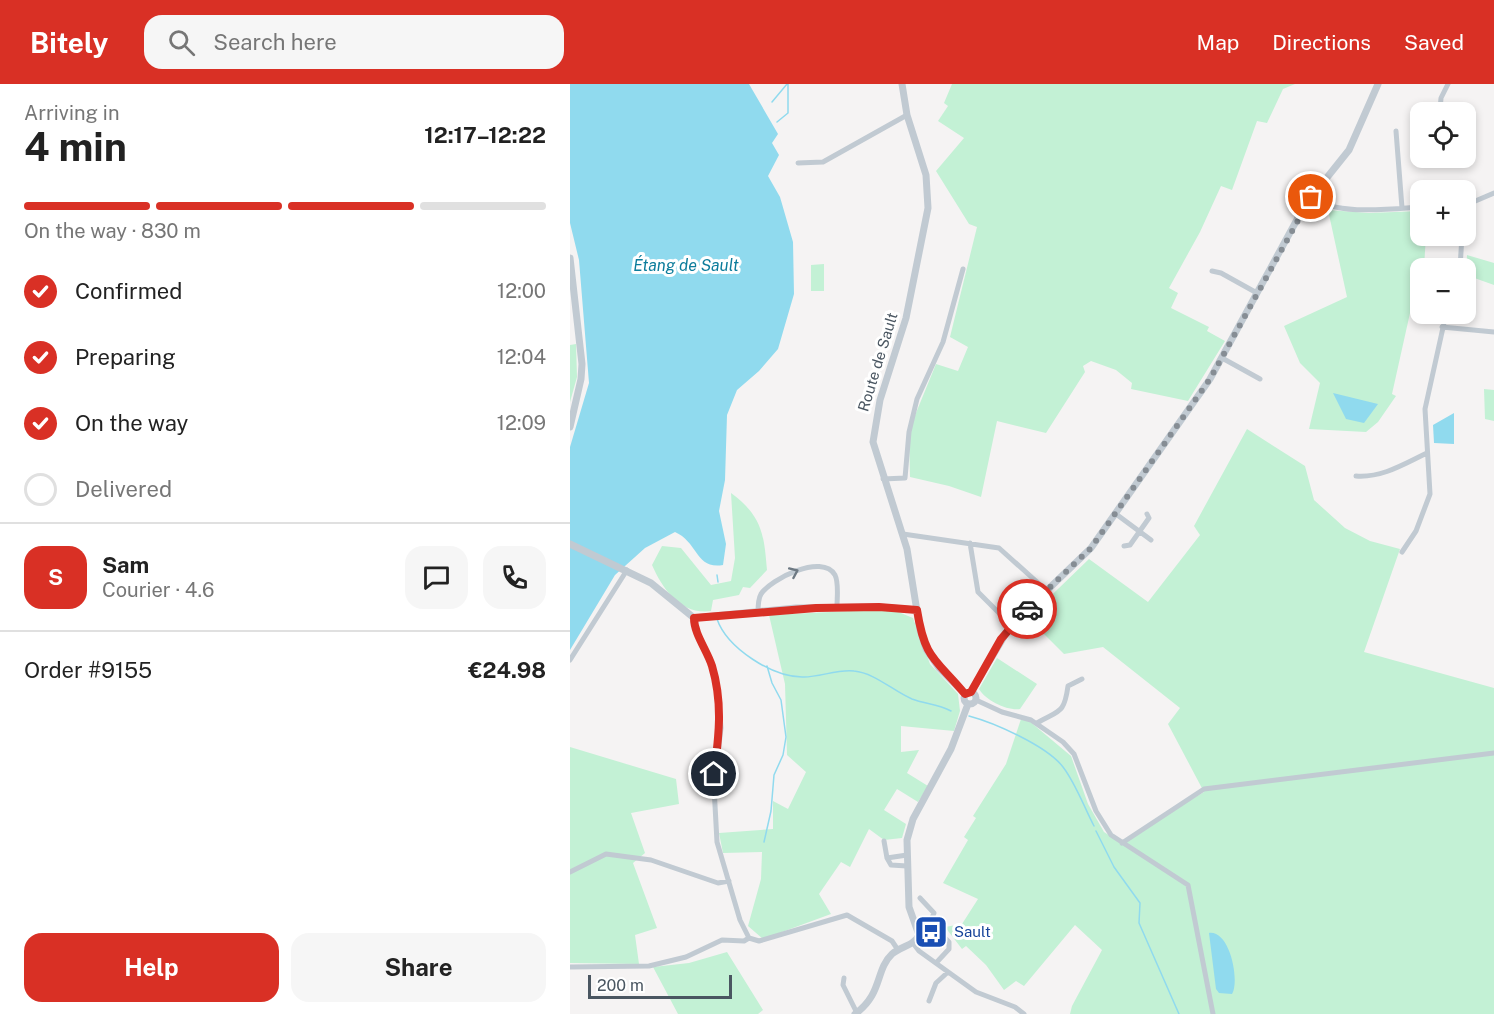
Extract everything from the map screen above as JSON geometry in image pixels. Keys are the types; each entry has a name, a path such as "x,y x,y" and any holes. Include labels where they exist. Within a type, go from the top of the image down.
{"street":[{"name":"Route de Sault","path":"902,84 907,115 926,175 928,208 906,318 874,422 873,442 883,479 903,534 920,630 932,660 976,700"},
{"path":"968,704 964,700 1011,626 1091,548 1222,358 1311,197 1341,163 1349,150 1378,84"},
{"path":"1441,102 1448,84"},
{"path":"798,163 824,162 907,115"},
{"path":"1396,131 1402,208"},
{"path":"1476,201 1494,193"},
{"path":"1311,197 1325,206 1369,209 1410,208"},
{"path":"570,258 582,364 577,401 570,427"},
{"path":"883,479 905,478 909,432 917,399 944,342 963,269"},
{"path":"1212,271 1221,273 1257,293"},
{"path":"1402,552 1416,531 1428,502 1430,483 1425,409 1443,324"},
{"path":"1442,327 1494,332"},
{"path":"1222,358 1260,379"},
{"path":"570,409 577,401"},
{"path":"1356,476 1368,477 1382,473 1427,453"},
{"path":"1116,514 1151,540"},
{"path":"1124,546 1130,545 1149,518 1148,514"},
{"path":"903,534 1003,550 1047,591"},
{"path":"970,543 978,592 1011,626"},
{"path":"570,544 659,588 694,618 837,607 917,610"},
{"path":"758,613 761,594 772,583 806,567 818,566 829,568 835,576 837,607"},
{"path":"570,660 626,570"},
{"path":"694,618 696,630 712,667 718,692 721,728 714,787 717,842 740,920 749,938 759,941 847,915 892,941 898,950"},
{"path":"1037,723 1062,711 1068,686 1082,679"},
{"path":"922,935 909,907 907,840 913,819 946,759 968,704 976,700 1037,723 1074,754 1096,811 1108,832 1188,885 1213,1014"},
{"path":"1122,843 1204,789 1494,753"},
{"path":"884,842 891,865 907,866"},
{"path":"570,872 606,854 651,860 718,883 729,881"},
{"path":"887,858 907,855"},
{"path":"844,978 843,985 856,1013 871,1000 890,957 922,935 934,913 920,898"},
{"path":"922,935 943,936 949,942 949,949 936,963"},
{"path":"570,967 649,966 686,957 722,940 744,941 749,938"},
{"path":"913,943 919,951 976,992 1015,1007 1024,1014"},
{"path":"928,1002 936,983 948,972"}],"green space":[{"path":"952,84 1295,84 1283,89 1267,123 1257,121 1232,190 1221,186 1200,232 1169,288 1178,293 1171,308 1209,327 1207,331 1225,341 1188,401 1131,389 1132,383 1116,370 1091,361 1083,366 1085,372 1046,433 997,421 981,497 949,486 910,477 909,430 936,364 958,371 968,347 950,337 977,227 969,224 936,171 964,138 938,121 948,106 944,103"},
{"path":"1328,210 1369,213 1410,211 1410,246 1425,246 1425,258 1410,258 1410,313 1392,394 1396,396 1378,422 1366,432 1309,429 1320,383 1300,363 1284,326 1347,297"},
{"path":"1467,255 1494,263 1494,285 1476,279 1476,258 1467,258"},
{"path":"824,264 824,291 811,291 811,265"},
{"path":"576,344 577,377 570,402 570,345"},
{"path":"1484,389 1494,390 1494,421 1485,419"},
{"path":"1247,429 1305,466 1314,500 1345,528 1370,541 1400,549 1364,652 1494,688 1494,1014 1070,1014 1102,950 1075,925 1024,986 1016,981 1004,990 986,965 966,946 962,949 945,927 962,924 978,899 943,883 968,840 964,837 976,818 973,816 1006,764 1021,719 1028,720 1071,756 1088,804 1104,832 1120,842 1204,792 1168,724 1180,708 1103,647 1064,654 1028,618 1089,559 1148,602 1200,535 1194,526"},
{"path":"731,493 749,510 760,527 767,570 750,588 743,587 739,595 713,600 711,611 691,609 674,599 652,565 662,546 681,548 711,585 731,581 735,558"},
{"path":"891,609 913,618 930,664 958,694 960,711 954,731 901,726 901,752 919,750 907,773 928,786 918,802 897,789 884,810 906,824 902,838 884,840 869,829 850,867 841,862 819,894 831,914 763,939 748,926 761,879 762,852 723,853 719,833 773,829 773,801 788,809 806,772 787,755 785,684 769,615"},
{"path":"997,658 1037,684 1020,709 998,704 979,689"},
{"path":"570,747 676,779 679,804 631,813 645,853 633,863 657,928 635,935 639,964 570,963"},
{"path":"727,952 763,1010 758,1014 678,1014 653,967 689,963"}],"water":[{"name":"Étang de Sault","path":"570,84 749,84 778,134 772,143 779,155 768,176 780,197 793,242 794,294 778,349 759,371 737,390 727,415 725,480 719,511 726,544 723,565 707,563 683,536 675,532 645,548 615,575 570,650 570,447 589,383 579,260 570,223"},
{"path":"1333,393 1378,404 1364,423 1346,419"},
{"path":"1454,413 1454,444 1434,443 1433,425"},
{"path":"1209,933 1216,934 1223,939 1228,948 1235,979 1232,994 1219,993 1216,989"}],"waterway":[{"path":"772,102 787,84"},
{"path":"777,122 788,113 788,84"},
{"path":"717,575 718,582"},
{"path":"717,619 730,640 765,667 792,676 804,677 842,671 862,672 905,696 951,711"},
{"path":"764,842 771,811 774,775 783,755 786,737 781,700 772,683 767,666"},
{"path":"969,716 1020,736 1055,759 1072,781 1094,826"},
{"path":"1096,831 1114,867 1140,903 1139,923 1179,1014"}],"way so far":[{"path":"1027,609 1091,548 1210,379 1311,197"}],"place":[{"name":"Sault","path":"931,932"}],"route":[{"path":"714,774 721,728 718,692 708,653 696,630 694,618 816,608 894,607 917,610 920,630 932,660 965,694 971,692 1001,639 1027,609"}]}
